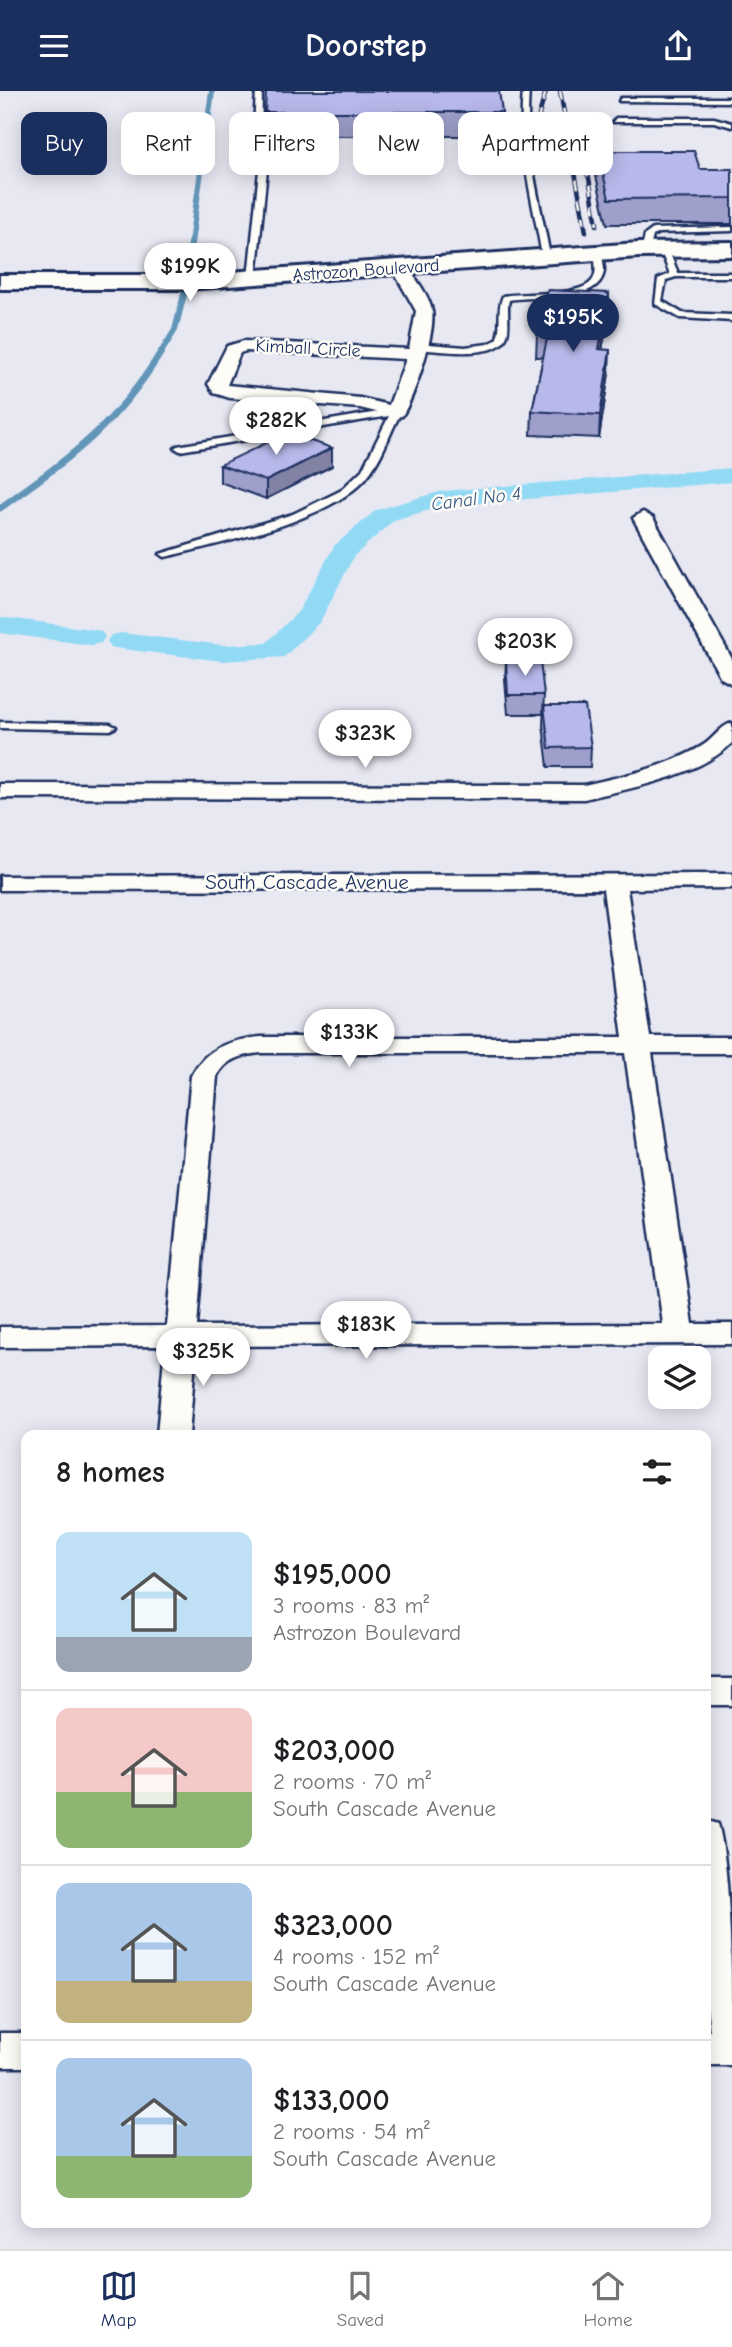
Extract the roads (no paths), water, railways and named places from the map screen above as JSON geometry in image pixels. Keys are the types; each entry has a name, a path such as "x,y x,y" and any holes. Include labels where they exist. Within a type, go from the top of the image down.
{"main road":[{"name":"Astrozon Boulevard","path":"0,282 243,279 655,249 732,249"}],"street":[{"path":"396,412 416,350 424,312 399,267"},
{"name":"Kimball Circle","path":"396,412 360,403 230,393 220,389 217,384 233,350 244,346 416,350"},
{"path":"643,518 732,678"},
{"path":"0,791 584,792 649,777 712,750 732,730"},
{"path":"614,881 679,1334"},
{"name":"South Cascade Avenue","path":"0,883 732,881"},
{"path":"173,1430 204,1076 208,1063 237,1047 261,1045 732,1045"},
{"path":"0,1336 732,1334"},
{"path":"711,1692 732,1692"},
{"path":"711,1882 732,2048 711,2048"},
{"path":"0,2050 21,2050"}],"lane":[{"path":"243,279 264,160 257,145 259,91"},
{"path":"526,91 523,112 525,155 546,256"},
{"path":"621,100 732,100"},
{"path":"616,120 714,120 732,125"},
{"path":"675,275 655,249 649,235 656,231 732,229"},
{"path":"416,350 477,349 499,344 503,338 503,303 506,298 590,288 598,281 602,272 598,253"},
{"path":"732,275 675,275 663,279 658,302 680,315 732,318"},
{"path":"180,448 396,412"},
{"path":"165,554 245,533 339,496 360,479 370,465 396,412"},
{"path":"0,725 110,727"}],"waterway":[{"path":"160,354 175,330 184,294 212,91"},
{"path":"0,508 69,457 108,421 144,378 161,352"},
{"name":"Canal No 4","path":"121,641 223,653 274,651 310,616 343,552 385,515 442,499 732,475"},
{"name":"Canal No 4","path":"0,625 91,637"}],"railway":[{"path":"540,112 546,91"},
{"path":"560,91 586,232"},
{"path":"588,175 597,225"}]}
